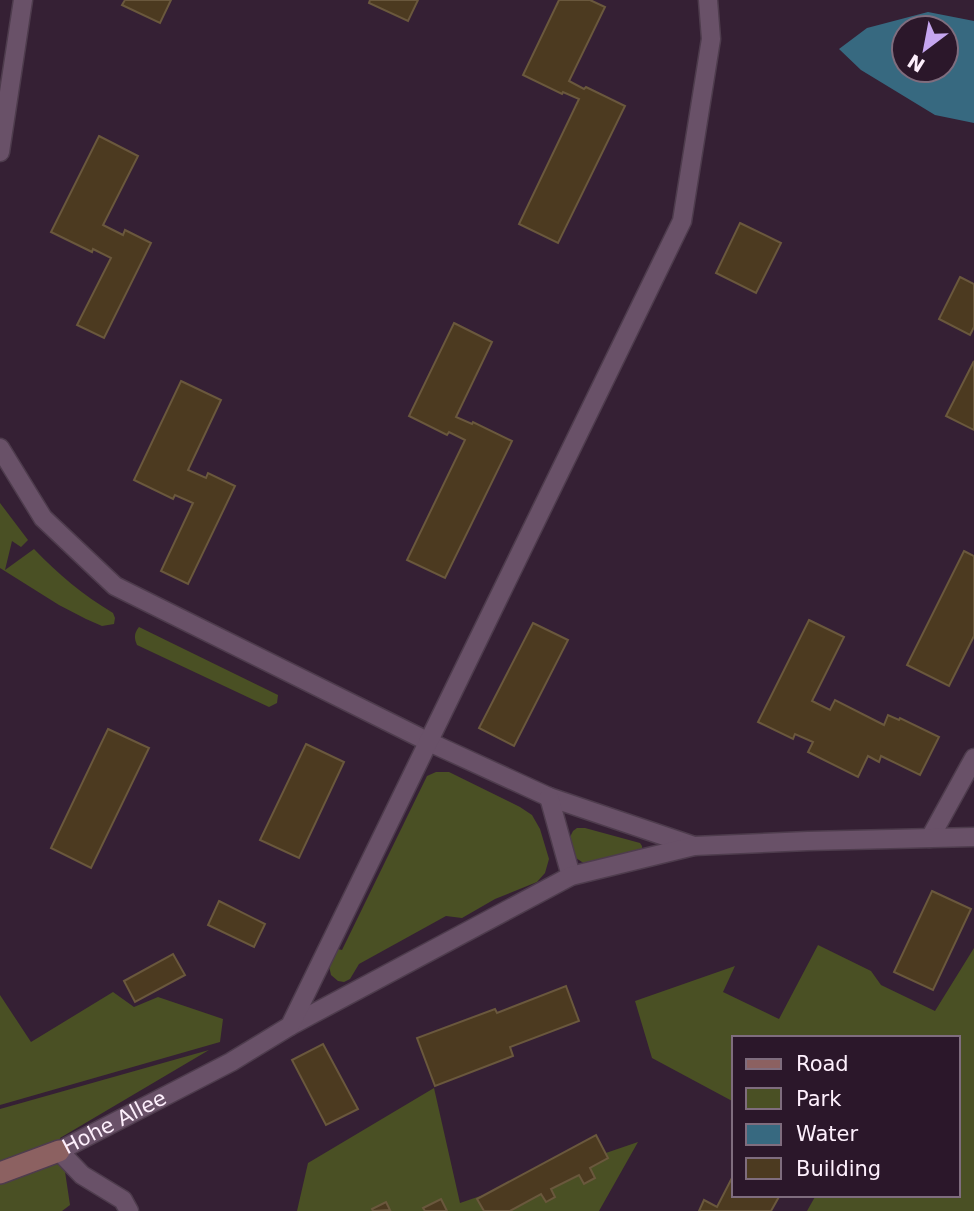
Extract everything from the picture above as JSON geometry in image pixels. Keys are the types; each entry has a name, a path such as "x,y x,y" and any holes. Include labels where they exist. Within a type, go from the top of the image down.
{"street":[{"path":"0,152 23,0"},
{"path":"290,1026 682,221 711,39 708,0"},
{"path":"0,448 43,518 115,586 429,742 549,797 694,846 974,837"},
{"path":"930,838 974,758"},
{"path":"549,797 571,876"},
{"name":"Hohe Allee","path":"0,1173 59,1150 226,1064 290,1026 571,876 694,846"},
{"path":"59,1150 82,1175 122,1200 129,1211"}],"green space":[{"path":"0,503 28,540 21,547 12,541 5,570 34,549 71,584 113,613 114,624 102,626 86,619 0,568"},
{"path":"139,627 278,695 277,703 269,707 137,645 135,636"},
{"path":"436,772 449,772 532,815 540,829 549,859 545,873 537,882 495,899 462,918 446,916 359,964 350,979 338,981 331,975 329,966 338,949 342,950 427,776"},
{"path":"577,828 640,843 642,850 585,864 576,858 570,837"},
{"path":"818,945 871,971 881,985 935,1011 974,948 974,1211 807,1211 815,1197 960,1197 960,1036 732,1036 732,1101 652,1058 635,1001 735,966 723,992 779,1019"},
{"path":"113,992 134,1007 158,997 223,1019 220,1042 0,1105 0,995 31,1042"},
{"path":"209,1050 60,1138 70,1205 62,1211 0,1211 0,1109"},
{"path":"434,1088 460,1203 638,1142 599,1211 297,1211 308,1163"}],"water":[{"path":"960,18 974,21 974,123 935,115 861,70 839,49 867,28 890,22 890,84 960,84"}],"building":[{"path":"125,0 171,0 160,23 122,5"},
{"path":"370,0 418,0 408,21 369,3"},
{"path":"559,0 590,0 605,7 569,81 625,106 558,243 519,224 579,99 563,92 562,94 523,75"},
{"path":"99,136 138,156 103,225 123,235 125,230 151,243 104,338 77,325 111,258 51,232"},
{"path":"740,223 781,243 756,293 716,273"},
{"path":"960,277 974,284 974,327 970,335 939,319"},
{"path":"454,323 492,342 456,417 472,424 473,422 512,441 445,578 407,560 465,440 449,432 447,435 409,416"},
{"path":"974,361 974,430 946,416"},
{"path":"181,381 221,400 188,470 206,478 208,473 235,486 188,584 161,571 193,503 175,495 173,499 134,480"},
{"path":"964,551 974,556 974,636 949,686 907,665"},
{"path":"809,620 844,637 812,701 830,710 835,700 884,725 888,715 899,720 900,718 939,737 920,775 881,756 879,762 868,756 858,777 808,752 813,742 795,734 793,739 758,722"},
{"path":"533,623 568,640 514,746 479,728"},
{"path":"108,729 149,748 91,868 51,848"},
{"path":"306,744 344,762 299,858 260,840"},
{"path":"932,891 971,909 933,990 894,972"},
{"path":"219,901 265,924 254,947 208,925"},
{"path":"173,954 185,975 135,1002 124,981"},
{"path":"566,986 579,1021 510,1047 513,1056 435,1086 417,1038 495,1009 497,1013"},
{"path":"323,1044 358,1109 326,1125 292,1060"},
{"path":"596,1135 608,1158 590,1168 595,1178 584,1184 579,1175 551,1189 555,1197 546,1202 541,1194 510,1211 484,1211 477,1199"},
{"path":"732,1178 732,1197 779,1197 771,1211 699,1211 704,1200 717,1207"},
{"path":"441,1199 447,1211 425,1211 423,1208"},
{"path":"386,1202 390,1210 373,1211 372,1209"}]}
